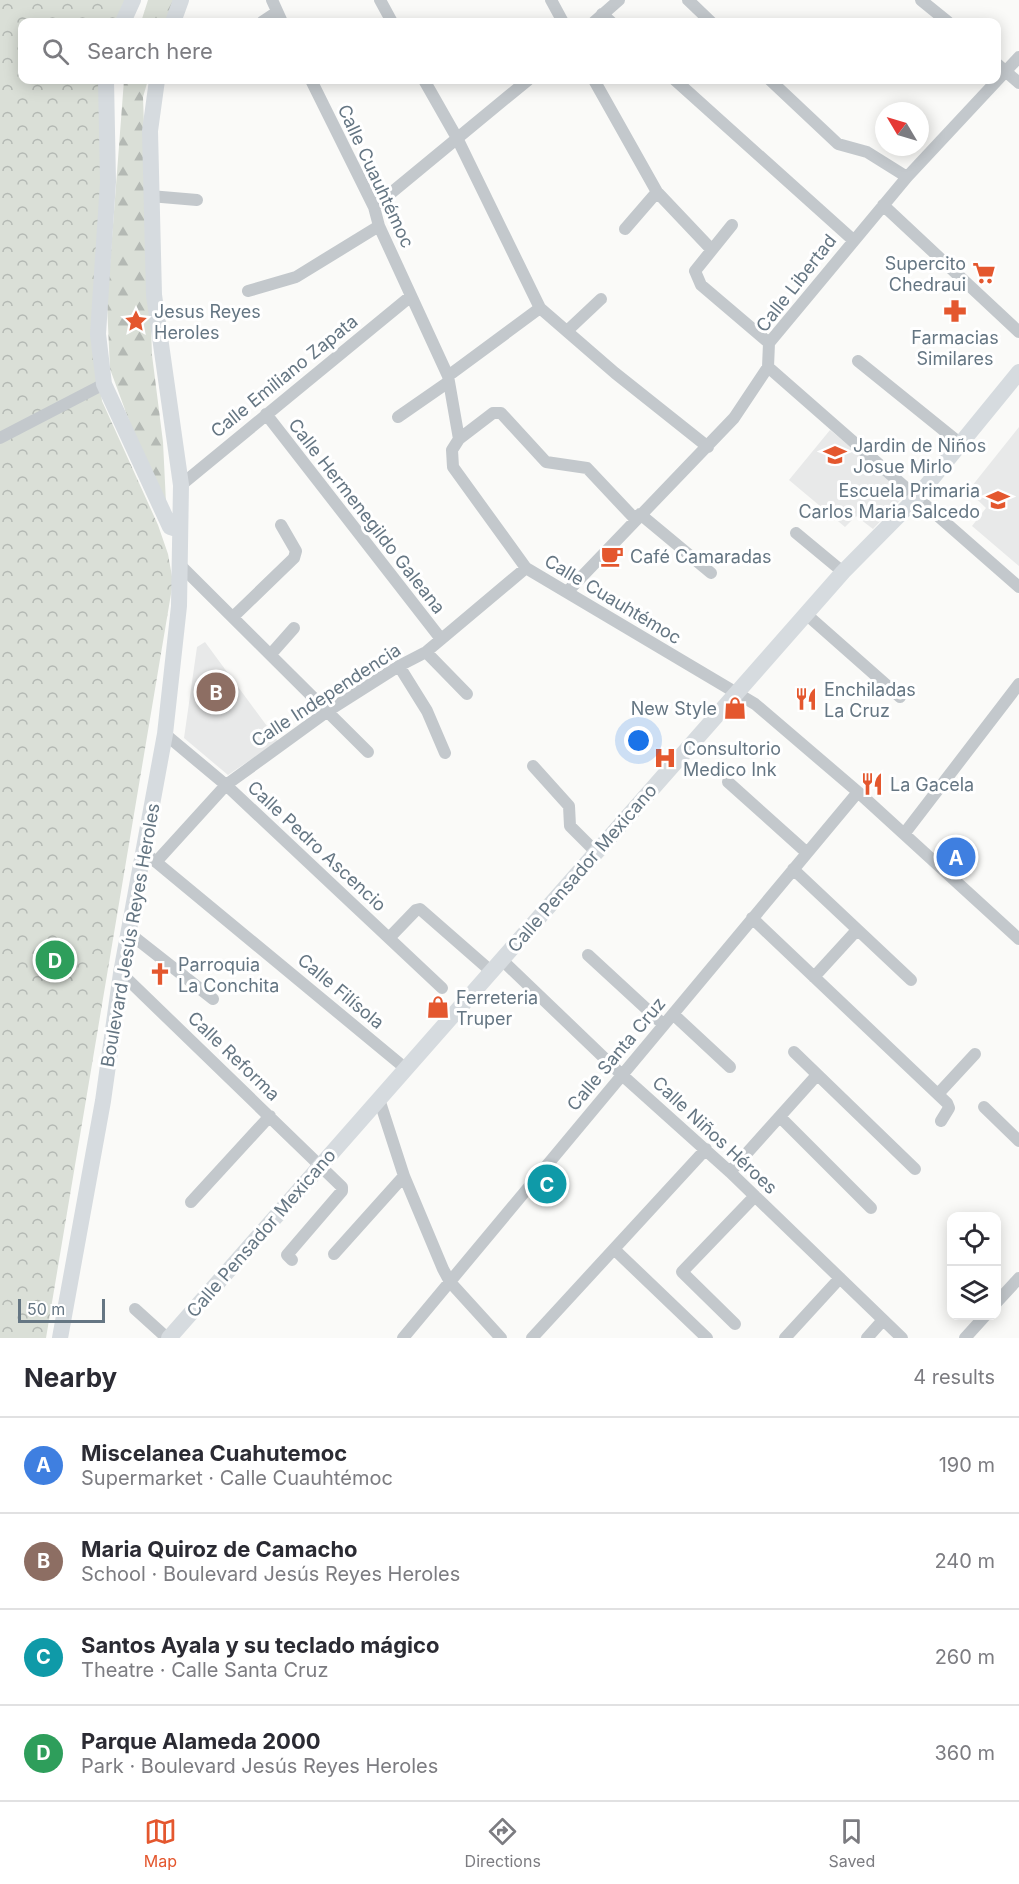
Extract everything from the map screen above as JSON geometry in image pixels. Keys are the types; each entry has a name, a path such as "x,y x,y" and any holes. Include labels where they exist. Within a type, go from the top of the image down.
{"main road":[{"path":"125,18 133,0"},
{"path":"174,18 181,0"},
{"path":"106,84 108,182 98,334 104,384 170,527 179,530"},
{"name":"Boulevard Jesús Reyes Heroles","path":"60,1338 103,1101 121,973 165,734 179,606 181,485 154,294 150,131 156,84"},
{"name":"Calle Pensador Mexicano","path":"174,1336 405,1068 736,692 843,572 917,497 962,445 1019,372"}],"street":[{"path":"380,0 390,18"},
{"path":"551,0 561,18"},
{"path":"604,18 619,0"},
{"path":"688,0 707,18"},
{"path":"921,0 943,18"},
{"name":"Calle Libertad","path":"1001,78 1019,57"},
{"path":"1001,67 1019,83"},
{"name":"Calle Cuauhtémoc","path":"313,84 374,207 379,226 447,380 459,439 452,450 453,468 526,568 754,704 858,792 1019,939"},
{"path":"426,84 457,138 540,308 708,447"},
{"path":"374,207 523,84"},
{"path":"596,84 657,192 711,249"},
{"path":"679,84 852,239"},
{"path":"774,84 838,144 867,152 907,177"},
{"name":"Calle Libertad","path":"768,367 769,343 852,239 996,84"},
{"path":"625,229 657,192"},
{"path":"150,195 197,200"},
{"path":"883,204 1019,332"},
{"path":"732,225 695,271 695,276 701,285 769,343"},
{"path":"248,291 276,285 296,277 379,226"},
{"name":"Calle Emiliano Zapata","path":"181,485 411,296"},
{"path":"567,331 601,299"},
{"path":"398,417 540,308"},
{"path":"858,361 962,445"},
{"path":"567,591 708,447 734,418 768,367 1019,586"},
{"path":"0,438 104,384"},
{"path":"459,439 493,413 501,414 546,462 587,468 638,517 711,573"},
{"name":"Calle Hermenegildo Galeana","path":"266,414 441,639"},
{"path":"234,616 294,558 296,551 281,525"},
{"path":"796,533 843,572"},
{"path":"180,564 368,752"},
{"name":"Calle Independencia","path":"156,862 226,785 328,711 399,666 426,652 526,568"},
{"path":"806,614 900,697"},
{"path":"271,654 294,628"},
{"path":"426,652 466,694"},
{"path":"399,666 427,711 445,753"},
{"path":"904,834 1019,684"},
{"name":"Calle Pedro Ascencio","path":"165,734 226,785 442,988"},
{"path":"533,766 569,806 570,826 596,852"},
{"path":"728,782 806,852"},
{"name":"Calle Santa Cruz","path":"402,1338 858,792"},
{"name":"Calle Filísola","path":"143,850 405,1068"},
{"path":"793,869 911,980"},
{"name":"Calle Niños Héroes","path":"389,938 416,910 420,909 497,966 706,1149 902,1338"},
{"path":"752,918 938,1094 949,1106 940,1121"},
{"path":"814,977 857,930"},
{"path":"129,933 213,999"},
{"path":"588,955 664,1025"},
{"name":"Calle Reforma","path":"121,973 342,1187 342,1191 289,1258"},
{"path":"673,1014 730,1067"},
{"path":"794,1052 915,1169"},
{"path":"938,1094 975,1054"},
{"path":"730,1172 817,1075"},
{"path":"379,1099 404,1176 450,1282 501,1338"},
{"path":"984,1107 1019,1141"},
{"path":"191,1202 270,1116"},
{"path":"780,1117 871,1208"},
{"path":"532,1338 706,1149"},
{"path":"334,1254 404,1176"},
{"path":"735,1324 682,1272 756,1196"},
{"path":"615,1250 706,1338"},
{"path":"785,1338 840,1278"},
{"path":"1001,1298 1019,1278"},
{"path":"135,1309 174,1336"},
{"path":"867,1338 884,1320"},
{"path":"965,1338 981,1320"}],"shaded area":[{"name":"Escuela Primaria Carlos Maria Salcedo","path":"1019,427 1019,566 972,526 986,508 968,491"},
{"name":"Jardin de Niños Josue Mirlo","path":"830,430 902,489 904,496 873,529 856,516 845,527 789,480"},
{"path":"205,642 278,741 228,775 184,738 197,647"}],"green space":[{"path":"0,0 126,0 119,18 18,18 18,84 103,84 105,210 92,324 102,401 158,525 168,554 173,582 46,1338 0,1338"},
{"path":"148,0 174,0 168,18 142,18"},
{"path":"124,84 147,84 143,97 152,355 163,442 166,503 134,434 110,369 107,304"}],"place":[{"name":"Supercito Chedraui","path":"984,273"},
{"name":"Farmacias Similares","path":"955,311"},
{"name":"Jesus Reyes Heroles","path":"136,321"},
{"name":"Jardin de Niños Josue Mirlo","path":"835,455"},
{"name":"Escuela Primaria Carlos Maria Salcedo","path":"998,500"},
{"name":"Café Camaradas","path":"612,556"},
{"name":"Maria Quiroz de Camacho","path":"216,692"},
{"name":"Enchiladas La Cruz","path":"806,699"},
{"name":"New Style","path":"735,708"},
{"name":"Consultorio Medico Ink","path":"665,758"},
{"name":"La Gacela","path":"872,784"},
{"name":"Miscelanea Cuahutemoc","path":"956,857"},
{"name":"Parque Alameda 2000","path":"55,960"},
{"name":"Parroquia La Conchita","path":"160,974"},
{"name":"Ferreteria Truper","path":"438,1007"},
{"name":"Santos Ayala y su teclado mágico","path":"547,1184"}]}
